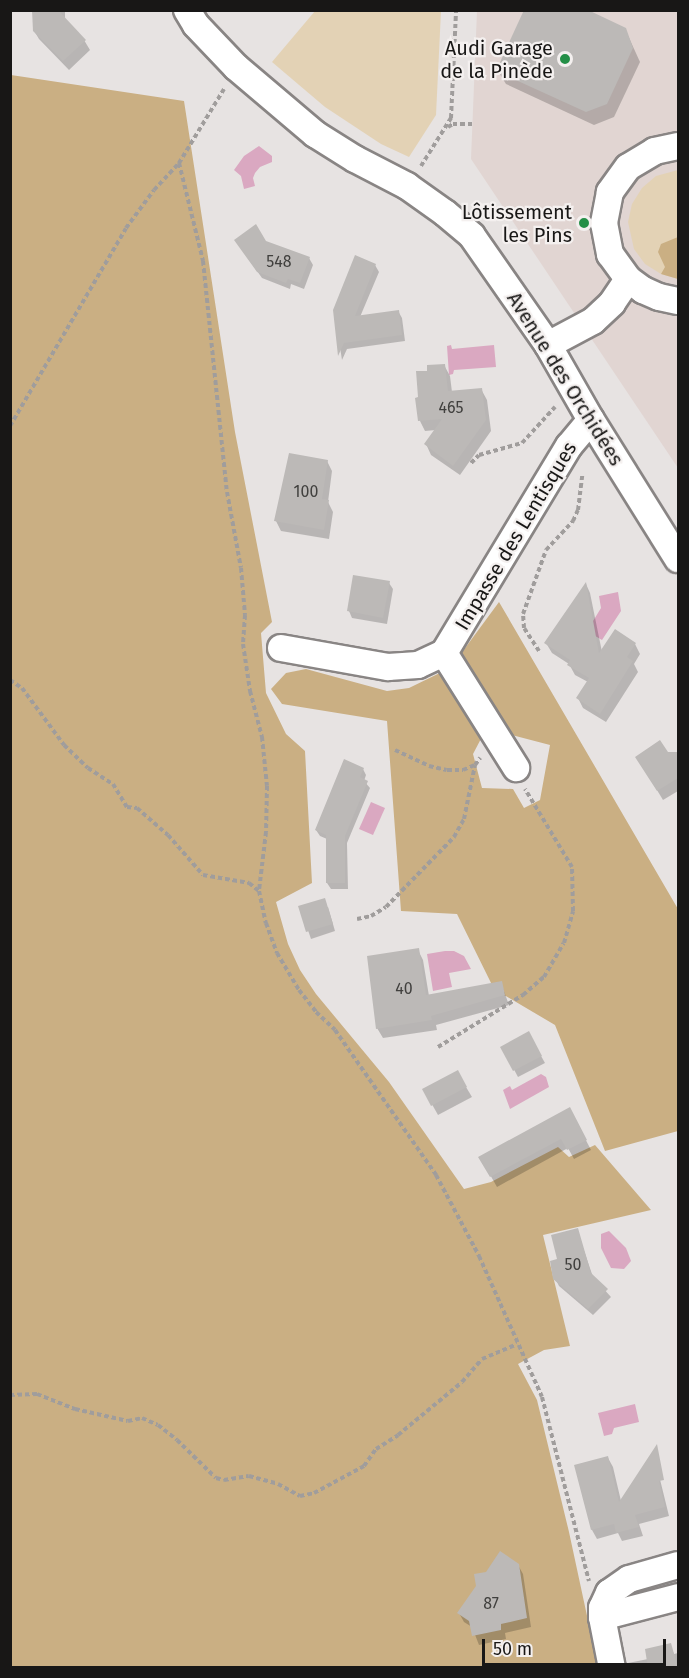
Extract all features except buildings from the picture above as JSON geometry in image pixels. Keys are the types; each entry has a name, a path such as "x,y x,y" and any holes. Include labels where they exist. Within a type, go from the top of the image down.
{"street":[{"name":"Avenue des Orchidées","path":"187,10 196,25 236,67 315,134 355,159 407,186 472,236 548,345 591,420 678,559"},
{"path":"678,146 641,157 623,172 610,192 604,223 606,239 614,261 628,279 651,294 678,301"},
{"path":"548,345 593,321 612,303 628,279"},
{"name":"Impasse des Lentisques","path":"444,653 568,446 591,420"},
{"path":"281,648 388,667 418,665 444,653 516,768"},
{"path":"612,1668 602,1617 606,1599 622,1583 678,1565"},
{"path":"602,1617 678,1597"}],"path":[{"path":"407,186 451,118 456,10"},
{"path":"10,426 126,228 154,190 179,163 236,67"},
{"path":"447,127 453,124 473,124"},
{"path":"179,163 203,261 227,492 241,568 245,615 243,644 250,691 262,736 267,786 266,832 259,891 266,923 277,953 299,990 315,1012 334,1030 436,1175 479,1256 542,1397 587,1576 602,1617"},
{"path":"471,463 479,455 522,443 573,390"},
{"path":"539,651 524,628 523,614 546,550 573,521 578,510 583,472 579,458 568,446"},
{"path":"10,680 22,688 64,745 88,768 113,784 127,807 137,808 168,835 203,875 249,884 259,891"},
{"path":"357,919 371,916 386,907 454,837 464,819 475,765 491,740 490,728"},
{"path":"395,750 429,766 447,770 463,770 475,765"},
{"path":"438,1047 508,1005 544,977 564,943 568,929 574,896 572,867 532,804 516,768"},
{"path":"10,1395 37,1394 75,1409 128,1420 142,1418 158,1425 177,1440 216,1478 224,1480 249,1476 278,1484 300,1496 314,1493 364,1466 376,1449 398,1435 462,1382 482,1359 518,1344"}],"shaded area":[{"path":"315,11 441,11 436,115 409,157 381,144 325,107 272,62"},
{"path":"477,11 678,11 678,468 471,159"},
{"path":"11,75 184,101 235,432 272,622 261,633 266,693 286,734 305,751 312,883 276,902 288,944 300,970 316,994 389,1082 464,1189 491,1182 558,1147 569,1157 595,1145 651,1210 543,1235 570,1346 544,1350 518,1364 537,1400 598,1667 11,1668"},
{"path":"259,146 272,156 272,162 260,167 255,173 253,178 255,186 244,189 241,176 234,170 244,156"},
{"path":"678,170 678,279 661,274 645,264 634,249 628,222 632,204 642,188 656,176"},
{"path":"678,237 678,279 661,274 665,267 658,252 661,244"},
{"path":"451,345 452,349 494,345 496,367 454,370 453,374 449,375 447,346"},
{"path":"618,592 621,611 602,640 587,631 601,608 599,596"},
{"path":"499,602 678,909 678,1131 605,1151 555,1025 494,989 457,914 401,911 387,721 282,704 271,689 286,673 306,669 387,691 409,688 446,670 484,733 473,754 482,788 513,789 524,808 540,800 550,745 504,733 460,655"},
{"path":"371,802 385,808 373,835 359,829"},
{"path":"454,951 464,956 471,969 449,973 452,987 433,991 427,954"},
{"path":"541,1074 546,1077 549,1087 510,1109 503,1090 510,1086 512,1090"},
{"path":"609,1231 626,1248 631,1261 624,1269 611,1268 601,1248 601,1234"},
{"path":"635,1404 639,1422 614,1428 612,1434 604,1436 598,1413"}],"place":[{"name":"Audi Garage de la Pinède","path":"565,59"},
{"name":"Lôtissement les Pins","path":"584,223"}]}
